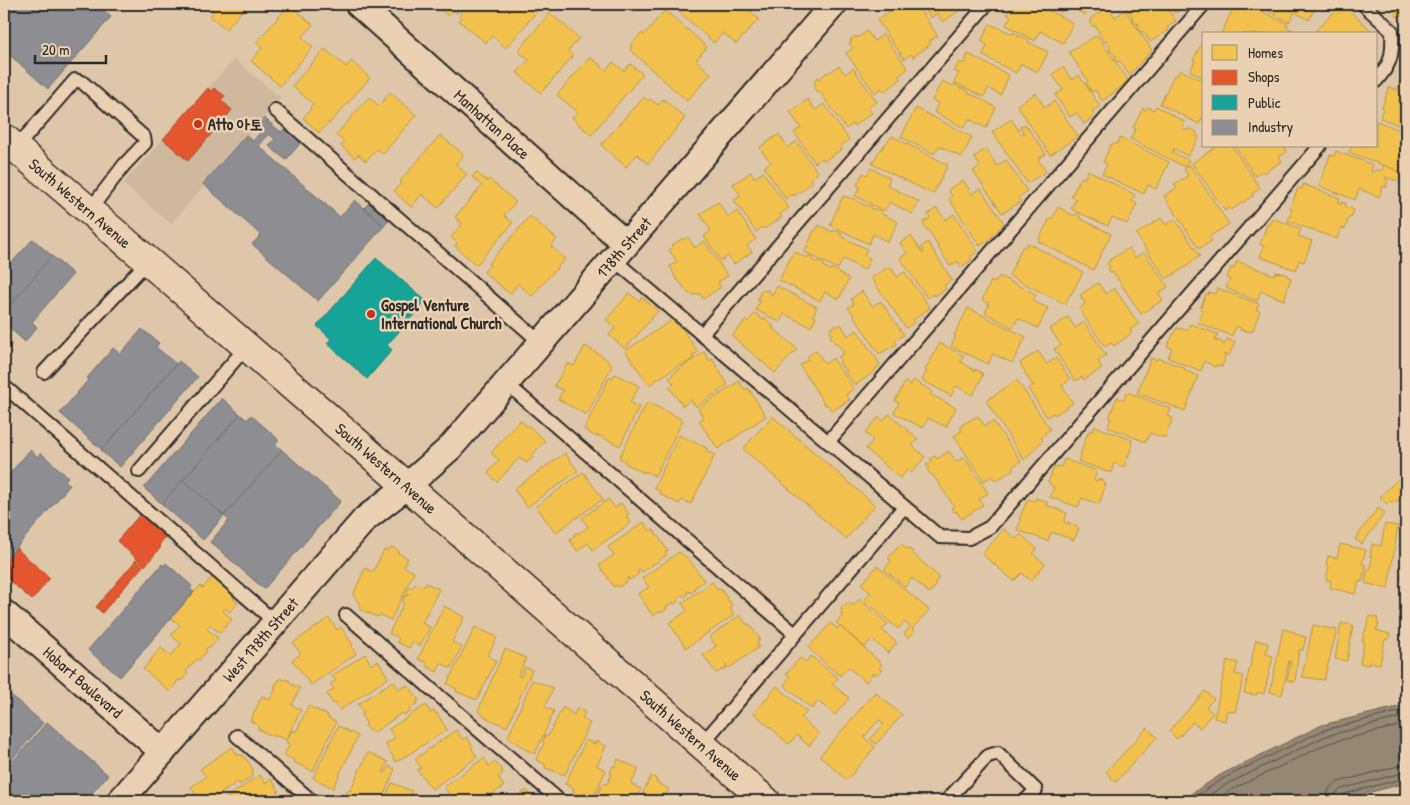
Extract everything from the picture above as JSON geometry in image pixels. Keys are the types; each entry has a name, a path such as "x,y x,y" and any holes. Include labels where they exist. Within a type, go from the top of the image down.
{"main road":[{"name":"South Western Avenue","path":"10,143 408,486 764,801"}],"street":[{"name":"Manhattan Place","path":"358,4 620,251"},
{"name":"178th Street","path":"408,486 450,448 834,4"},
{"name":"West 178th Street","path":"120,801 365,519 408,486"},
{"name":"Hobart Boulevard","path":"4,613 163,752"}],"lane":[{"path":"702,334 988,4"},
{"path":"828,442 1204,4"},
{"path":"1363,4 1392,31 1393,51 1385,71 1378,79"},
{"path":"10,143 75,80 82,82 144,137 145,143 124,165 89,211"},
{"path":"275,110 540,342"},
{"path":"620,251 702,334 940,537 969,538 990,527 1318,148"},
{"path":"44,372 148,261"},
{"path":"140,470 247,346"},
{"path":"506,383 795,634"},
{"path":"4,386 276,623"},
{"path":"701,745 904,507"},
{"path":"346,615 560,801"},
{"path":"237,736 312,801"},
{"path":"946,801 988,756 998,753 1036,790 1025,801"}],"shaded area":[{"path":"234,59 281,98 171,224 123,184"}],"water":[{"path":"1406,705 1406,783 1337,801 1180,801 1222,774 1322,725"}],"building: Homes":[{"path":"206,4 248,4 226,29 210,16 214,11"},
{"path":"290,4 313,25 302,37 313,47 280,86 251,61 262,48 256,43"},
{"path":"434,4 465,4 457,13 453,10 448,16"},
{"path":"473,4 530,4 538,10 506,48 492,36 486,43 459,21 461,18 459,16 468,5 470,7"},
{"path":"682,4 742,4 759,19 736,44 723,33 714,43 677,10"},
{"path":"900,4 916,4 938,36 929,41 931,44 913,57 911,54 904,59 877,20"},
{"path":"921,4 958,4 962,9 943,22 937,13 931,18"},
{"path":"1013,4 1036,4 1073,23 1063,43 1040,31 1035,41 1006,25 1011,16 1007,14"},
{"path":"1044,4 1065,4 1061,12"},
{"path":"1065,4 1091,4 1085,15"},
{"path":"1123,4 1164,4 1176,21 1167,27 1169,30 1150,42 1143,31 1141,33 1137,26 1139,25 1138,23 1136,24 1131,18 1133,17"},
{"path":"1169,4 1191,4 1175,13"},
{"path":"1235,4 1247,4 1288,24 1286,27 1292,30 1291,32 1222,32"},
{"path":"1255,4 1317,4 1309,20 1295,12 1289,22"},
{"path":"1342,4 1373,32 1318,32 1316,30"},
{"path":"1390,4 1406,4 1406,14 1397,17"},
{"path":"1108,6 1115,17 1125,10 1152,50 1129,75 1120,61 1118,62 1114,57 1116,56 1109,50 1111,48 1106,41 1104,42 1095,25 1093,27 1090,22 1092,21 1090,19"},
{"path":"665,10 707,47 696,60 711,74 687,101 630,50 632,48 630,46 642,33 644,35"},
{"path":"550,13 579,38 568,51 573,56 541,93 517,73 529,60 518,51"},
{"path":"990,24 1013,34 1013,32 1019,35 1019,38 1021,36 1029,40 1028,42 1048,52 1038,72 1021,64 1016,73 982,55 987,46 981,41"},
{"path":"867,31 874,41 883,34 908,69 899,76 901,79 884,92 881,88 875,93 846,53 853,48 849,43 852,42 850,40 856,36 857,38"},
{"path":"1097,35 1128,80 1102,101 1095,90 1092,92 1086,83 1088,81 1069,52"},
{"path":"1202,43 1202,77 1190,71 1195,61 1193,60"},
{"path":"325,49 346,67 351,61 370,78 319,133 303,118 313,104 292,86"},
{"path":"968,54 1009,75 1001,95 988,88 984,97 954,82 959,73 954,71 959,62 964,64"},
{"path":"590,57 606,70 613,62 624,71 630,64 643,74 591,135 572,118 578,112 557,95"},
{"path":"839,66 845,74 853,68 877,102 868,108 872,113 854,126 853,124 846,129 819,91 817,93 814,88 816,87 814,80 819,77 820,79 827,72"},
{"path":"1063,67 1072,80 1079,75 1100,106 1092,111 1095,116 1084,124 1077,113 1070,117 1055,95 1063,90 1052,74"},
{"path":"1180,70 1202,80 1202,119 1199,124 1160,104 1174,75 1177,76"},
{"path":"942,81 953,86 954,84 960,87 960,89 962,88 996,108 986,128 969,119 964,128 934,112 938,103 932,100"},
{"path":"1400,82 1406,84 1406,128 1380,118 1389,87 1397,90"},
{"path":"390,92 416,115 383,154 377,149 366,161 358,154 355,158 341,146 344,142 336,135 369,97 379,106"},
{"path":"1036,93 1045,108 1054,101 1078,136 1050,155 1017,105"},
{"path":"644,97 658,105 663,99 685,118 648,164 637,154 626,167 601,145"},
{"path":"808,99 815,110 824,104 849,140 840,146 842,149 824,161 822,158 815,163 794,132 801,128 790,112"},
{"path":"1156,106 1185,122 1182,128 1188,131 1189,128 1197,132 1196,135 1199,137 1188,156 1174,149 1172,153 1189,160 1185,167 1130,139 1136,129 1133,128 1143,108 1146,110 1148,107 1154,110"},
{"path":"916,108 972,137 962,157 939,146 934,154 901,137"},
{"path":"1011,119 1023,136 1025,135 1020,127 1025,124 1046,154 1038,159 1046,172 1027,183 992,132"},
{"path":"1378,122 1406,132 1406,160 1405,163 1400,161 1399,165 1405,167 1403,173 1349,152 1351,148 1378,148"},
{"path":"779,134 788,148 796,141 818,173 810,179 812,183 794,196 793,194 786,199 764,167 771,162 760,147"},
{"path":"440,135 464,155 456,164 467,174 438,208 422,194 411,207 394,191 402,182 400,181"},
{"path":"892,136 948,165 933,194 872,164 878,153"},
{"path":"1120,138 1169,162 1156,189 1148,185 1144,194 1102,174 1107,164 1103,162 1111,144 1117,144"},
{"path":"1214,148 1233,148 1260,188 1252,194 1253,196 1231,210 1229,208 1225,211 1192,163"},
{"path":"1236,148 1285,148 1287,152 1279,157 1282,161 1264,173 1262,171 1255,176"},
{"path":"986,149 997,166 1006,160 1027,191 1018,198 1021,202 1002,213 973,171 980,166 974,157"},
{"path":"1336,151 1373,165 1371,171 1375,172 1376,169 1381,171 1384,165 1396,170 1401,173 1398,181 1386,177 1385,179 1388,180 1386,188 1383,186 1379,197 1359,189 1355,200 1319,186 1330,155 1334,156"},
{"path":"1190,165 1229,224 1209,237 1212,241 1199,249 1164,196 1177,188 1174,184 1188,176 1184,169"},
{"path":"871,168 890,178 887,185 919,202 912,214 890,202 884,211 855,196 860,187 857,185 863,173 867,175"},
{"path":"1088,170 1135,195 1132,201 1137,204 1127,224 1112,217 1108,226 1071,209 1076,199 1071,197 1081,177 1084,179"},
{"path":"476,172 487,181 489,179 516,202 504,215 513,223 476,265 455,246 457,243 451,237 462,224 455,217 482,186 472,177"},
{"path":"751,172 755,178 763,172 789,208 780,214 782,217 756,232 734,200 741,196 733,184"},
{"path":"963,180 972,194 980,188 1004,223 989,240 980,246 949,199 952,196 948,190"},
{"path":"1303,184 1340,198 1338,203 1341,205 1342,202 1346,203 1345,206 1354,210 1351,218 1349,217 1345,229 1341,228 1337,239 1288,221 1292,209 1290,209 1298,188 1302,189"},
{"path":"843,196 881,211 880,213 898,222 888,242 873,234 869,244 830,225"},
{"path":"718,202 728,217 737,211 756,239 747,245 752,252 734,264 728,256 721,261 704,236 711,231 700,214"},
{"path":"1058,207 1074,216 1076,213 1080,216 1079,218 1111,234 1093,270 1038,241"},
{"path":"937,208 945,220 954,214 978,251 970,257 972,260 961,267 958,261 950,266 937,246 939,245 936,244 928,229 924,226 923,222 930,218 928,214"},
{"path":"530,216 557,239 551,246 565,259 532,296 518,284 510,294 484,272 490,265 488,264"},
{"path":"1161,218 1166,225 1175,219 1200,256 1166,279 1136,234"},
{"path":"1272,218 1301,229 1298,236 1312,241 1304,262 1299,260 1296,270 1260,257 1264,246 1260,245 1267,224 1269,225"},
{"path":"819,225 842,234 840,236 867,249 864,255 870,258 865,270 843,259 838,269 805,252 814,230 816,231"},
{"path":"911,236 923,254 921,247 928,242 952,280 944,285 946,289 935,296 933,294 927,298 900,258 907,253 900,243"},
{"path":"688,237 695,248 704,241 728,276 718,282 721,287 703,299 700,294 693,295 688,293 676,279 670,266 677,262 669,250 673,248 671,246"},
{"path":"1028,243 1083,272 1065,304 1009,276 1022,247 1025,247"},
{"path":"1129,248 1135,258 1144,252 1168,287 1158,293 1163,300 1141,314 1113,272 1111,273 1107,263"},
{"path":"794,251 806,258 808,256 813,258 812,260 817,263 818,261 824,264 823,266 831,270 832,268 849,279 839,299 825,292 820,301 779,280"},
{"path":"1237,261 1274,275 1276,272 1287,274 1286,276 1291,278 1284,300 1261,291 1257,301 1226,288 1230,279 1227,278 1231,267 1234,269"},
{"path":"890,266 897,277 905,272 930,308 913,320 915,322 906,328 871,278"},
{"path":"999,276 1036,294 1033,301 1048,308 1038,328 1018,318 1013,328 985,313 989,304 982,300 991,281 995,283"},
{"path":"1098,283 1106,294 1114,288 1139,324 1130,330 1132,333 1114,346 1111,343 1105,347 1079,309 1085,304 1080,295"},
{"path":"777,286 817,307 813,316 816,317 811,327 784,314 780,322 756,310 760,301 757,300 761,290 770,291 769,293 772,295"},
{"path":"1217,288 1259,304 1256,310 1260,311 1252,332 1240,330 1241,328 1236,326 1232,336 1198,323 1202,313 1200,309 1206,294 1208,295 1209,292 1215,294"},
{"path":"862,291 872,306 881,301 904,335 895,340 897,344 879,354 848,307 854,304 851,299"},
{"path":"629,293 639,301 642,297 658,311 625,349 609,335 615,328 606,320"},
{"path":"968,308 1026,337 1012,363 993,354 988,364 951,346 956,336 954,335"},
{"path":"755,313 763,320 765,318 773,325 772,327 797,349 775,373 732,336"},
{"path":"1068,317 1075,328 1084,322 1106,355 1098,361 1102,368 1084,380 1082,377 1075,381 1054,349 1061,345 1050,329"},
{"path":"672,320 681,327 698,352 692,356 694,358 682,366 681,364 649,385 625,351"},
{"path":"841,324 848,336 857,330 880,364 873,373 855,385 839,362 841,361 838,357 844,353 830,337 832,335 830,329"},
{"path":"1190,324 1218,334 1215,341 1217,342 1218,340 1224,345 1227,339 1235,342 1229,356 1224,354 1222,367 1216,365 1215,367 1204,361 1201,371 1168,358 1172,348 1167,346 1177,328 1187,330"},
{"path":"940,343 964,356 960,363 962,362 983,375 973,395 956,386 951,396 922,380 927,371 925,370"},
{"path":"585,346 604,357 612,366 587,415 558,399 563,390 554,386 568,363 574,366"},
{"path":"816,350 825,364 833,358 854,389 846,394 850,400 832,411 827,404 825,405 800,365 809,359 807,357"},
{"path":"1038,351 1047,364 1056,358 1070,379 1062,386 1073,403 1055,415 1053,413 1047,417 1028,389 1034,385 1032,385 1020,363"},
{"path":"704,352 710,361 712,359 728,385 696,407 691,400 683,406 669,387 674,384 669,378"},
{"path":"1151,358 1157,360 1158,358 1185,368 1184,370 1198,376 1185,411 1137,393"},
{"path":"615,374 639,386 630,403 639,407 620,446 598,435 597,437 584,429 610,376 613,378"},
{"path":"913,380 932,391 930,394 956,408 946,427 928,418 923,428 894,413 899,403 895,401 905,382 911,385"},
{"path":"1017,380 1050,429 1041,438 1043,440 1024,460 986,401"},
{"path":"739,381 745,390 748,388 766,416 718,449 699,421 704,418 698,409"},
{"path":"1127,392 1171,409 1168,416 1173,418 1165,438 1150,433 1146,442 1108,427 1111,418 1109,418 1117,397 1124,400"},
{"path":"647,402 683,420 655,476 645,471 644,473 619,458"},
{"path":"889,414 918,439 912,445 925,457 911,473 907,470 900,478 866,449 873,440 865,433 879,417 883,421"},
{"path":"772,416 875,505 846,539 743,449"},
{"path":"978,416 985,426 993,421 1021,461 1012,467 1014,469 996,481 992,476 984,481 954,436 962,431 961,425"},
{"path":"520,420 545,441 527,463 519,458 497,482 488,473 499,460 491,453"},
{"path":"1095,426 1132,440 1132,446 1124,467 1114,463 1111,473 1078,461 1088,432 1090,430 1093,431"},
{"path":"679,435 707,448 706,451 715,455 691,504 682,500 679,504 660,494 661,492 654,488"},
{"path":"949,451 956,462 964,457 988,493 979,499 983,505 962,519 951,508 954,506 932,474 927,470 929,469 926,465 932,462 930,459 935,456 937,459"},
{"path":"565,453 578,471 527,507 514,489"},
{"path":"1064,459 1097,471 1094,480 1104,481 1103,484 1106,484 1099,504 1082,498 1078,507 1050,497 1054,487 1048,482 1054,467 1061,467"},
{"path":"1406,471 1406,498 1401,503 1397,500 1394,503 1392,501 1388,505 1380,497"},
{"path":"583,472 603,499 555,533 536,506"},
{"path":"1036,498 1047,502 1046,505 1067,513 1064,522 1079,528 1074,540 1051,532 1048,541 1017,530 1021,520 1019,519 1028,499 1035,501"},
{"path":"608,499 615,508 621,503 629,514 626,516 631,523 593,550 588,543 577,551 570,540 577,532 578,534 588,527 582,518"},
{"path":"1378,508 1385,513 1362,544 1355,539"},
{"path":"644,522 650,531 653,529 668,551 665,552 667,555 642,572 640,569 637,571 639,574 630,580 628,577 628,580 619,587 617,585 614,587 599,565 614,555 608,547"},
{"path":"1385,524 1398,526 1388,589 1365,583 1367,569 1370,570 1372,544 1381,546"},
{"path":"1004,529 1016,539 1021,534 1037,549 1033,554 1045,564 1031,581 1022,573 1014,581 982,554"},
{"path":"1406,540 1406,580 1401,579 1404,558 1401,558 1403,545 1405,545"},
{"path":"901,544 913,552 939,577 935,583 937,585 929,593 912,578 905,587 884,569 891,561 888,558"},
{"path":"1340,544 1366,550 1362,564 1366,565 1362,582 1359,581 1356,594 1330,588 1331,581 1326,580 1329,566 1326,565 1328,556 1337,558"},
{"path":"392,547 399,551 398,553 408,558 404,567 414,572 391,620 380,615 377,617 360,609 361,606 353,595 365,568 373,572 384,550 387,551"},
{"path":"679,552 689,559 704,581 694,588 695,590 691,593 689,591 686,592 688,594 684,597 682,595 677,598 679,601 674,604 673,602 666,607 667,609 653,616 638,594 649,587 642,578"},
{"path":"877,566 929,610 912,629 915,631 909,638 904,634 910,627 904,622 898,629 864,600 871,593 861,585"},
{"path":"214,575 237,595 233,599 238,603 230,612 225,608 223,611 232,619 220,633 210,625 207,629 218,638 210,648 205,649 207,651 186,671 188,673 181,681 179,679 170,692 143,669 161,648 171,656 181,644 171,635 180,625 171,618 200,586 203,588"},
{"path":"712,582 718,590 721,589 732,605 730,608 734,615 686,648 669,623 687,611 682,603"},
{"path":"426,583 439,589 422,623 430,627 420,646 412,642 409,648 397,642 399,638 389,633 404,603 402,602 405,595 409,595 406,593 409,587 411,588 416,584 425,586"},
{"path":"859,599 888,624 882,630 897,643 888,653 872,639 865,647 836,623 843,615 840,613 841,609 846,603 853,606"},
{"path":"444,606 464,617 452,642 462,647 451,668 441,663 437,672 426,666 428,663 418,659"},
{"path":"740,615 760,639 758,639 760,641 757,643 759,647 729,668 726,665 727,668 716,673 703,655 716,646 709,637"},
{"path":"1369,616 1378,618 1377,624 1379,624 1376,630 1390,634 1388,640 1385,639 1380,664 1369,662 1369,665 1360,663 1364,641 1362,641"},
{"path":"329,618 337,630 341,627 353,645 351,646 356,654 311,685 292,660 301,654 293,643"},
{"path":"831,623 837,629 840,626 882,664 879,668 882,670 876,675 873,673 866,682 848,667 840,676 808,648"},
{"path":"1341,623 1353,625 1347,661 1335,659"},
{"path":"1313,625 1337,630 1324,680 1302,677"},
{"path":"475,627 497,637 488,656 496,661 477,700 455,691 457,689 447,684"},
{"path":"1283,629 1306,637 1303,650 1299,650 1295,682 1287,680 1291,661 1289,661 1282,695 1270,692"},
{"path":"1256,640 1268,643 1266,654 1273,656 1264,694 1258,692 1257,695 1244,693"},
{"path":"505,649 526,658 518,676 521,677 525,667 532,670 507,727 487,718 478,711"},
{"path":"365,654 371,665 377,661 379,662 388,678 340,710 335,702 333,704 327,694 334,689 330,684 336,681 332,676"},
{"path":"811,656 838,678 832,684 849,698 835,715 818,701 812,709 784,685 790,677 786,674 800,658 806,662"},
{"path":"1227,660 1238,663 1235,674 1244,676 1235,712 1227,710 1225,721 1214,718"},
{"path":"280,678 290,681 289,683 300,688 292,705 301,710 286,740 258,729 258,725 250,721 262,696 270,700 276,688 274,687"},
{"path":"532,680 553,688 545,707 554,711 535,754 508,737"},
{"path":"393,681 399,689 408,685 419,700 417,701 418,703 409,708 411,711 404,715 402,713 373,733 365,725 367,724 361,715 364,713 358,704"},
{"path":"777,686 807,712 801,718 819,734 809,746 797,735 789,744 754,713"},
{"path":"1205,691 1214,699 1206,707 1213,713 1200,728 1193,722 1177,739 1169,731"},
{"path":"875,692 902,715 876,744 870,739 884,724 879,720 864,737 875,747 847,780 820,756"},
{"path":"426,705 431,713 434,711 437,713 447,730 396,762 385,744 395,738 389,729"},
{"path":"308,706 328,715 327,717 336,722 313,771 293,762 294,760 284,755 290,744 286,743 292,730 296,732"},
{"path":"563,707 574,715 577,708 585,712 582,719 590,723 565,775 545,768 545,764 536,760 544,743 545,735 548,736"},
{"path":"338,726 358,736 333,788 313,778"},
{"path":"1147,728 1157,737 1116,782 1106,772"},
{"path":"456,730 462,739 467,737 477,757 432,789 417,770 421,768 415,759"},
{"path":"586,740 595,744 596,741 606,746 597,766 606,770 593,798 584,793 581,796 573,792 574,788 565,784"},
{"path":"232,747 238,756 240,754 243,755 253,769 253,776 240,785 238,782 210,801 200,801 191,787 206,777 200,769"},
{"path":"368,752 388,762 383,772 385,773 389,766 395,769 381,801 345,801 343,799 348,790 350,791"},
{"path":"484,758 489,766 495,762 503,770 501,771 503,773 498,777 504,786 483,801 444,801 450,795 444,787"},
{"path":"618,759 639,769 631,784 641,789 635,801 594,801 603,783 607,784 612,774 610,773 613,766 615,767"},
{"path":"260,775 265,783 271,779 282,799 279,801 230,801 227,797"},
{"path":"651,776 657,779 656,782 669,789 663,801 639,801"},
{"path":"392,783 412,791 408,801 384,801"},
{"path":"527,790 533,799 531,801 511,801"}],"building: Shops":[{"name":"Atto 아토","path":"208,88 211,91 214,88 225,96 221,100 232,110 188,161 163,139"},
{"path":"142,512 167,535 159,545 161,547 145,566 117,541"},
{"path":"16,548 50,578 32,600 4,576 4,562"},
{"path":"136,560 143,566 102,613 96,607"}],"building: Public":[{"name":"Gospel Venture International Church","path":"376,258 426,301 387,345 392,350 367,379 327,343 331,339 317,326"}],"building: Industry":[{"path":"4,4 7,6 8,4 96,4 111,17 48,89 4,50"},
{"path":"264,118 281,132 287,126 303,140 286,160 269,146 275,139 269,134 259,146 340,217 355,200 384,226 318,301 252,244 261,235 203,184 246,135 253,141 263,129 259,125"},
{"path":"369,203 389,220 384,226 364,208"},
{"path":"33,239 52,256 4,312 4,271"},
{"path":"52,256 73,274 32,322 37,327 25,342 4,323 4,312"},
{"path":"142,329 159,343 156,347 176,364 102,450 60,413 113,348 120,354"},
{"path":"179,361 198,377 120,467 101,451"},
{"path":"222,398 240,414 162,504 144,488"},
{"path":"240,414 247,420 251,415 279,440 275,444 282,450 224,516 183,480"},
{"path":"30,450 38,457 41,453 68,477 65,480 70,485 4,562 4,480"},
{"path":"282,450 341,501 264,589 210,542 229,520 224,516"},
{"path":"183,480 224,516 203,540 162,504"},
{"path":"166,563 192,586 190,589 194,592 120,677 88,650 162,564 164,566"},
{"path":"4,689 43,723 4,769"},
{"path":"47,722 108,775 85,801 12,801 4,794 4,772"}],"place":[{"name":"Atto 아토","path":"198,124"},
{"name":"Gospel Venture International Church","path":"371,314"}]}
